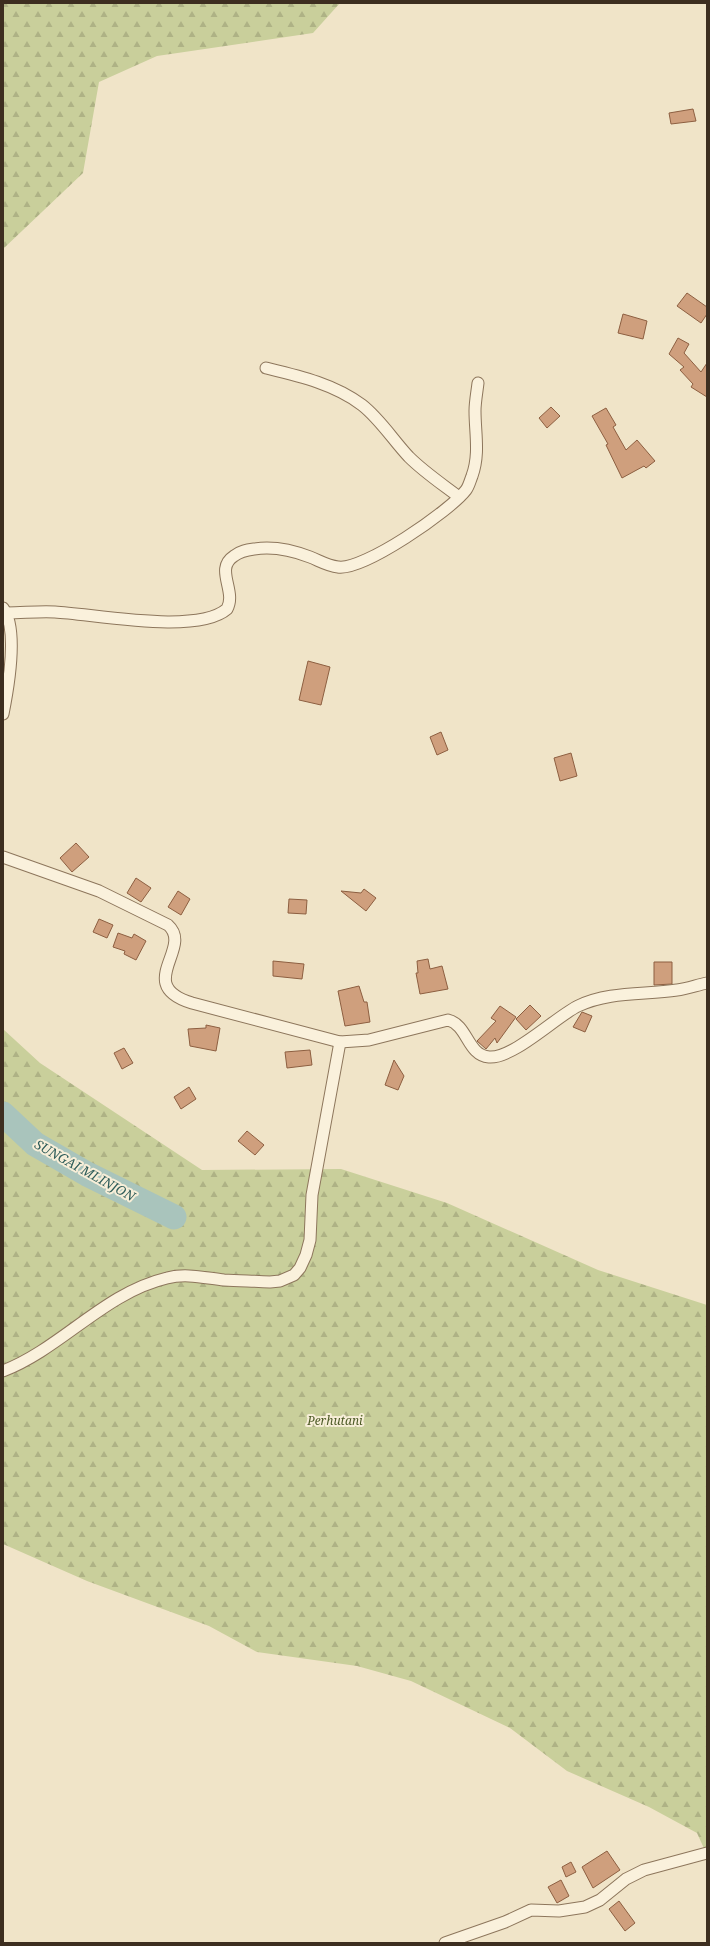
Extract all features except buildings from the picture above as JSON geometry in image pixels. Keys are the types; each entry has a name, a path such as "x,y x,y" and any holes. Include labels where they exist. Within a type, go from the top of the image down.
{"street":[{"path":"266,368 326,385 362,405 410,458 459,497"},
{"path":"3,714 10,644 10,622 5,610 55,612 153,622 205,618 220,613 228,606 231,595 225,573 226,567 233,556 243,551 278,549 302,555 331,566 348,568 400,541 459,497 469,484 475,465 478,442 475,410 478,383"},
{"path":"3,857 99,891 172,928 174,938 165,980 167,988 175,997 192,1004 340,1042 369,1040 448,1020 458,1025 474,1050 483,1056 492,1057 506,1052 537,1035 577,1006 591,1000 611,996 678,990 707,983"},
{"path":"3,1371 41,1352 114,1301 154,1282 184,1275 225,1280 270,1282 280,1281 294,1275 300,1268 306,1255 310,1240 312,1195 340,1042"},
{"path":"445,1943 505,1922 531,1910 559,1911 585,1907 600,1900 626,1879 644,1870 707,1853"}],"green space":[{"path":"3,3 340,3 313,33 157,56 99,82 83,173 3,249"},
{"name":"Perhutani","path":"3,1029 40,1063 202,1170 341,1169 447,1203 598,1270 707,1305 707,1855 697,1833 649,1807 567,1771 510,1728 411,1681 357,1666 257,1652 209,1626 87,1581 3,1544"}],"waterway":[{"name":"SUNGAI MLINJON","path":"3,1114 35,1144 87,1174 174,1217"}]}
